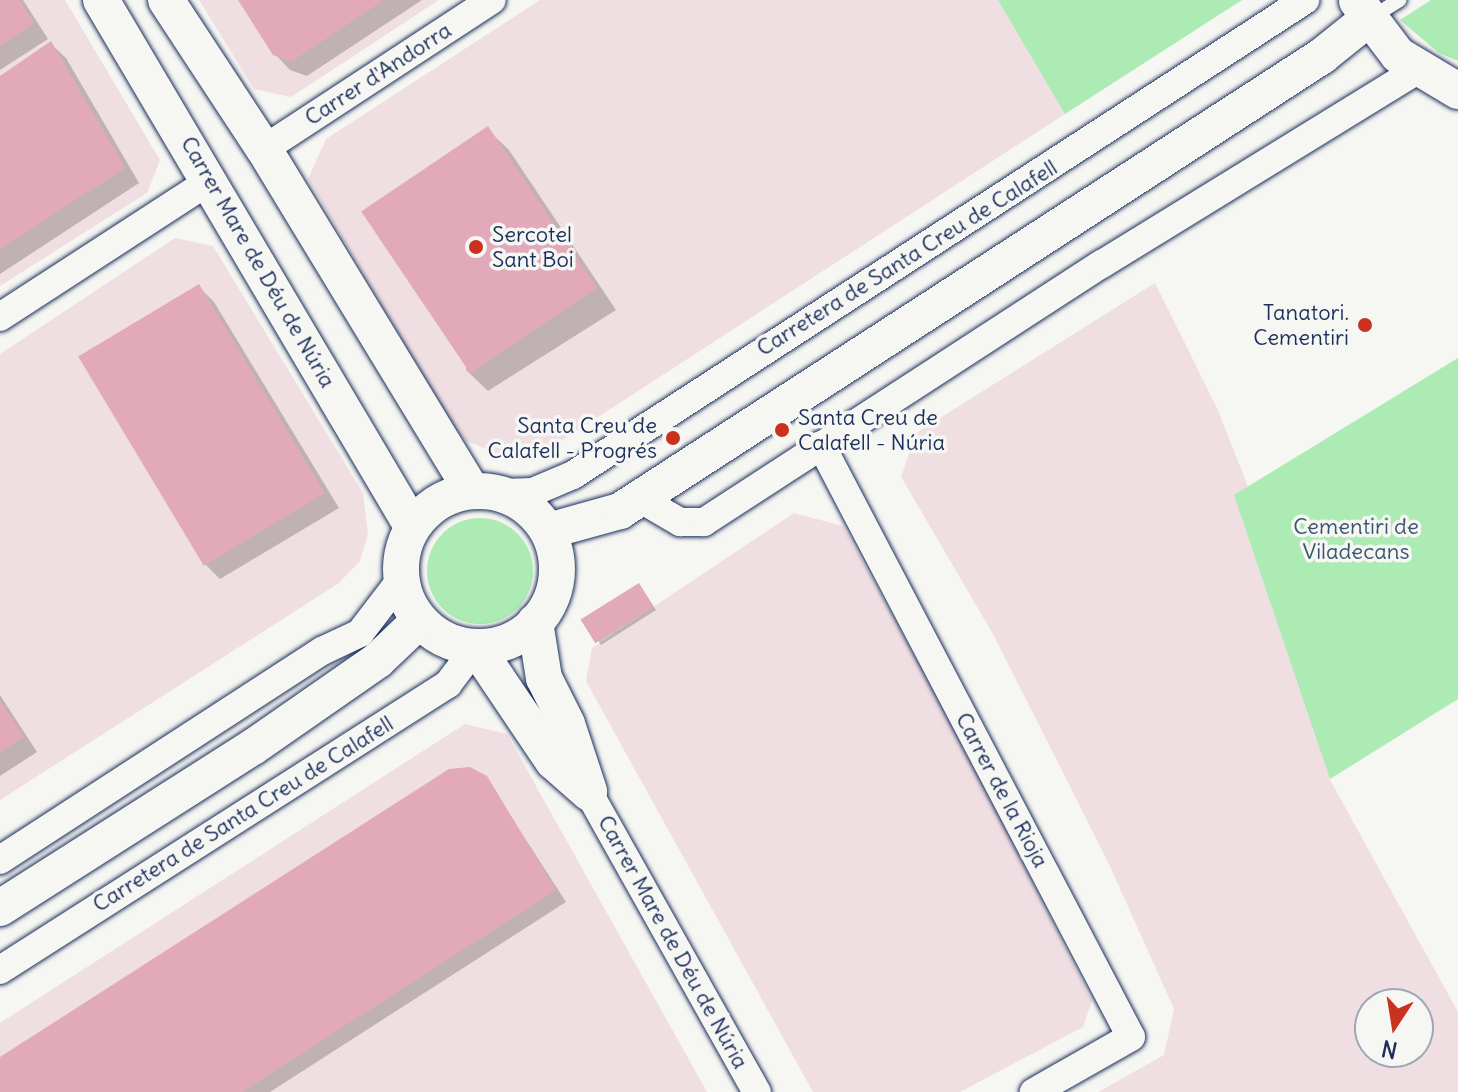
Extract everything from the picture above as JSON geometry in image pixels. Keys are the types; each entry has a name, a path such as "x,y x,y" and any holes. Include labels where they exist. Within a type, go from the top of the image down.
{"street":[{"name":"Carrer Mare de Déu de Núria","path":"101,0 211,180 412,526"},
{"path":"166,0 486,492"},
{"name":"Carrer d'Andorra","path":"264,149 492,0"},
{"name":"Carretera de Santa Creu de Calafell","path":"486,492 533,492 573,475 1305,0"},
{"path":"548,531 620,511 637,497 1322,56 1362,10 1417,70 1458,91"},
{"path":"637,497 680,522 704,522 1417,70"},
{"path":"0,317 211,180"},
{"name":"Carrer de la Rioja","path":"821,445 1131,1037 1034,1092"},
{"path":"486,492 531,510 548,531 556,551 557,581 547,608 535,622 502,644 476,647 450,642 419,621 402,578 400,559 412,526 437,502 486,492"},
{"path":"0,860 322,651 360,633 402,578"},
{"path":"0,908 266,738 378,660 419,621"},
{"path":"535,622 544,678 567,724 589,793"},
{"path":"476,647 553,761 589,793"},
{"name":"Carretera de Santa Creu de Calafell","path":"0,970 448,684 476,647"},
{"name":"Carrer Mare de Déu de Núria","path":"589,793 757,1092"}],"lane":[{"path":"1362,10 1399,0"}],"shaded area":[{"path":"0,0 65,0 160,160 147,193 0,286"},
{"path":"199,0 439,0 291,97 254,89"},
{"path":"540,0 1001,0 1065,114 541,454 507,458 467,441 453,427 308,179 326,139"},
{"path":"175,238 213,246 363,493 368,534 360,561 339,583 0,800 0,354"},
{"path":"1155,283 1217,408 1264,527 1338,773 1329,778 1458,1012 1458,1092 1098,1092 1164,1055 1174,1009 1108,862 993,634 901,477 916,433"},
{"path":"794,513 843,526 962,741 1092,1001 1083,1027 960,1092 813,1092 586,681 592,648"},
{"path":"465,724 507,734 707,1092 0,1092 0,1023"}],"green space":[{"path":"998,0 1242,0 1065,114"},
{"path":"1431,0 1458,0 1458,61 1439,53 1400,20"},
{"name":"Cementiri de Viladecans","path":"1458,358 1458,699 1330,779 1234,495"},
{"path":"480,518 500,522 518,533 529,551 533,571 529,591 518,609 500,620 480,624 460,620 442,609 431,591 427,571 431,551 442,533 460,522"}],"building":[{"path":"0,0 20,0 34,23 0,46"},
{"path":"238,0 384,0 291,62 273,55"},
{"path":"51,41 125,168 0,249 0,76"},
{"name":"Sercotel Sant Boi","path":"488,126 597,288 470,373 361,212"},
{"path":"199,284 325,493 204,566 78,357"},
{"path":"639,583 654,607 595,643 580,620"},
{"path":"0,700 24,737 0,752"},
{"path":"470,767 487,776 556,890 242,1092 0,1092 0,1057 449,769"}],"place":[{"name":"Sercotel Sant Boi","path":"476,247"},
{"name":"Tanatori. Cementiri","path":"1365,325"},
{"name":"Santa Creu de Calafell - Núria","path":"782,430"},
{"name":"Santa Creu de Calafell - Progrés","path":"673,438"}]}
